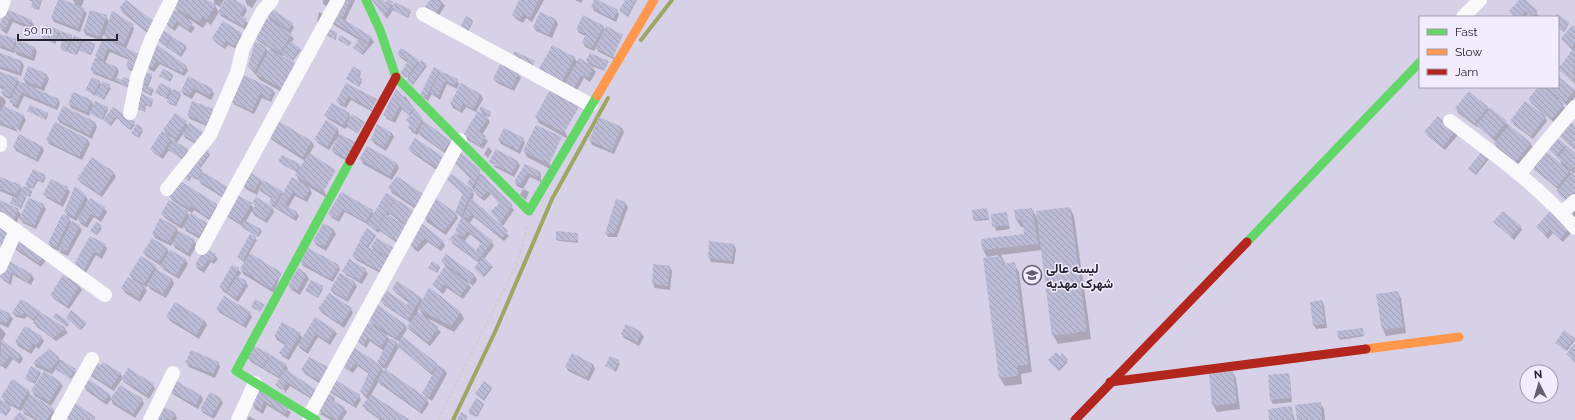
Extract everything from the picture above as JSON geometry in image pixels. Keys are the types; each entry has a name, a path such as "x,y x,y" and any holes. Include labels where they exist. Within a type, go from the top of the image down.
{"street":[{"path":"0,11 4,0"},
{"path":"130,112 137,78 151,40 171,0"},
{"path":"167,189 210,135 237,73 242,48 262,12 272,0"},
{"path":"202,248 338,0"},
{"path":"366,0 380,30 396,77 529,211 654,0"},
{"path":"1464,16 1480,0"},
{"path":"422,14 591,105"},
{"path":"1075,420 1419,63"},
{"path":"396,77 236,371 312,418 460,140"},
{"path":"1520,173 1575,107"},
{"path":"1450,121 1520,173 1562,213 1575,228"},
{"path":"1562,213 1575,201"},
{"path":"0,219 105,295"},
{"path":"0,268 16,230"},
{"path":"1110,382 1459,337"},
{"path":"58,420 92,359"},
{"path":"150,420 172,373"},
{"path":"238,420 255,383"}],"path":[{"path":"438,420 513,274 523,248 529,211"}],"building":[{"path":"33,0 41,0 38,9 31,7"},
{"path":"58,0 64,0 85,8 78,28 51,18"},
{"path":"126,0 155,22 148,31 119,8"},
{"path":"176,0 207,0 216,5 207,19 203,16 199,22 173,6"},
{"path":"225,0 235,0 245,6 240,15 247,19 243,26 218,12"},
{"path":"342,0 351,0 343,17 336,13"},
{"path":"372,0 383,0 385,2 389,0 393,2 384,16"},
{"path":"430,0 443,1 434,16 423,10"},
{"path":"519,0 539,0 530,18 523,14 521,19 512,15"},
{"path":"594,0 598,0 618,10 613,19 591,7"},
{"path":"625,0 636,0 627,16 619,11"},
{"path":"1519,0 1526,0 1538,11 1533,16 1526,11 1520,16 1514,16 1509,11"},
{"path":"395,2 411,10 407,17 391,9"},
{"path":"172,8 193,23 188,30 177,21 172,28 166,23"},
{"path":"270,8 293,23 288,30 266,14"},
{"path":"6,9 32,20 29,26 10,18 5,30 0,28 0,24"},
{"path":"90,10 107,15 99,37 83,31"},
{"path":"112,11 133,24 124,44 104,36"},
{"path":"540,12 556,19 549,35 533,27"},
{"path":"335,14 372,37 368,43 331,21"},
{"path":"1557,14 1569,22 1563,31 1559,29 1559,16 1556,16"},
{"path":"583,15 604,26 592,48 582,42 586,34 576,29"},
{"path":"466,16 473,20 466,33 459,29"},
{"path":"266,18 292,34 280,53 254,37"},
{"path":"223,21 242,33 234,46 226,41 223,46 212,38"},
{"path":"47,25 60,30 54,43 42,38"},
{"path":"1572,25 1575,27 1575,43 1571,48 1561,39"},
{"path":"606,26 623,35 613,57 595,48"},
{"path":"327,28 337,32 335,39 325,35"},
{"path":"161,29 172,36 165,45 156,40"},
{"path":"61,31 72,35 66,51 60,48 62,41 57,40"},
{"path":"0,34 16,39 12,50 0,45"},
{"path":"74,35 82,39 75,55 67,52"},
{"path":"340,35 350,41 348,45 338,40"},
{"path":"172,37 186,45 180,55 166,47"},
{"path":"103,38 139,54 133,69 126,66 129,58 108,48 103,60 95,56"},
{"path":"84,39 95,44 90,54 79,50"},
{"path":"359,39 368,45 362,53 353,48"},
{"path":"18,40 35,47 31,57 14,50"},
{"path":"255,41 267,47 255,71 248,67"},
{"path":"290,41 300,48 292,60 281,53"},
{"path":"154,43 187,66 182,73 157,61 152,68 146,66"},
{"path":"552,45 575,57 561,83 538,71"},
{"path":"401,48 419,60 407,78 400,74 408,61 397,54"},
{"path":"1574,48 1574,82 1559,70 1559,68"},
{"path":"269,49 297,64 283,89 256,74"},
{"path":"515,51 535,61 532,68 511,58"},
{"path":"0,53 22,61 19,72 0,66"},
{"path":"590,53 609,61 605,70 586,61"},
{"path":"95,58 117,67 112,79 90,70"},
{"path":"579,58 594,67 588,78 581,75 574,88 565,83"},
{"path":"421,60 426,64 412,84 407,80"},
{"path":"500,64 519,73 512,88 493,79"},
{"path":"28,66 47,74 41,87 23,80"},
{"path":"353,66 361,71 358,76 362,79 358,86 346,79"},
{"path":"434,67 440,70 426,97 420,95"},
{"path":"163,69 173,74 169,81 159,76"},
{"path":"440,71 458,79 455,85 445,81 438,96 430,92"},
{"path":"0,72 18,78 10,97 1,93 4,87 0,86"},
{"path":"145,72 152,74 148,84 142,82"},
{"path":"244,75 273,89 269,99 260,94 252,111 231,101"},
{"path":"188,76 213,89 209,96 193,88 190,95 181,91"},
{"path":"92,77 100,81 94,94 85,90"},
{"path":"116,77 122,80 124,77 134,82 131,88 114,80"},
{"path":"1559,77 1575,90 1565,103 1547,88 1559,88"},
{"path":"19,81 59,99 55,107 22,92 16,105 9,102"},
{"path":"103,81 110,85 103,99 95,95"},
{"path":"160,83 171,88 166,98 155,93"},
{"path":"346,83 377,99 372,109 348,96 344,105 336,101"},
{"path":"461,83 481,94 473,109 463,103 460,110 450,104"},
{"path":"143,84 153,88 150,94 140,90"},
{"path":"1537,88 1544,88 1564,104 1552,119 1528,99"},
{"path":"172,89 181,92 175,105 167,102"},
{"path":"396,89 414,108 409,114 400,106 392,120 383,115"},
{"path":"550,90 579,107 564,133 535,117"},
{"path":"1469,91 1488,107 1474,124 1455,108"},
{"path":"73,92 92,100 87,112 68,104"},
{"path":"140,93 153,99 150,105 145,104 144,111 137,109"},
{"path":"95,101 108,107 102,119 89,113"},
{"path":"192,101 213,109 207,124 187,115"},
{"path":"1525,101 1546,116 1531,136 1510,121"},
{"path":"332,103 350,113 343,125 324,115"},
{"path":"30,105 48,113 45,119 27,111"},
{"path":"3,106 24,115 17,130 0,122 0,112"},
{"path":"63,106 96,122 89,135 57,119"},
{"path":"481,106 491,112 488,116 479,110"},
{"path":"113,107 125,115 121,121 115,117 110,125 103,120"},
{"path":"1490,108 1507,121 1493,138 1476,125"},
{"path":"415,109 423,119 415,132 408,128 410,124 406,120"},
{"path":"478,111 488,118 479,132 486,136 480,146 463,135"},
{"path":"175,113 187,121 176,138 163,130"},
{"path":"352,114 365,122 358,133 346,125"},
{"path":"126,116 135,122 129,129 120,122"},
{"path":"1438,116 1456,130 1443,147 1424,132"},
{"path":"599,117 622,127 612,151 589,140"},
{"path":"326,120 338,128 327,147 314,139"},
{"path":"278,121 312,141 303,157 269,136"},
{"path":"424,121 451,141 443,151 418,132"},
{"path":"55,122 88,139 79,157 46,140"},
{"path":"1571,122 1575,126 1575,149 1559,135"},
{"path":"189,123 203,132 197,143 182,134"},
{"path":"137,124 143,128 137,137 131,133"},
{"path":"377,124 392,133 384,147 371,140"},
{"path":"536,125 562,137 549,164 523,151"},
{"path":"1509,125 1531,143 1516,162 1494,143"},
{"path":"504,128 524,138 518,150 498,140"},
{"path":"162,131 172,138 160,156 150,149"},
{"path":"19,134 42,146 36,159 13,147"},
{"path":"340,134 355,142 346,158 331,150"},
{"path":"1556,137 1566,145 1556,156 1547,148"},
{"path":"415,138 443,157 436,167 408,149"},
{"path":"173,140 188,149 182,158 167,150"},
{"path":"367,146 397,163 390,176 359,159"},
{"path":"1567,146 1575,153 1575,166 1572,170 1557,158"},
{"path":"203,148 210,152 199,168 192,163"},
{"path":"496,149 518,161 512,173 489,162"},
{"path":"1544,150 1570,171 1557,187 1531,166"},
{"path":"459,151 481,170 472,188 467,183 471,177 454,163"},
{"path":"1482,151 1488,156 1475,174 1468,169"},
{"path":"309,153 336,170 323,192 295,175"},
{"path":"282,155 300,164 296,172 278,162"},
{"path":"92,157 114,172 100,194 77,179"},
{"path":"190,163 203,170 197,180 190,176 188,180 182,177"},
{"path":"525,164 541,172 538,178 528,173 520,185 514,182"},
{"path":"33,169 46,175 42,182 37,179 32,188 25,185"},
{"path":"203,172 228,187 223,196 198,180"},
{"path":"249,172 261,179 254,191 242,184"},
{"path":"1572,173 1575,176 1575,192 1567,201 1556,191"},
{"path":"452,174 473,190 461,216 455,212 463,193 447,180"},
{"path":"481,174 513,205 501,222 490,212 500,203 488,191 481,197 473,191"},
{"path":"397,176 423,194 415,206 388,188"},
{"path":"0,177 21,185 16,195 0,189"},
{"path":"292,177 311,188 304,199 293,192 285,205 297,212 294,218 275,207"},
{"path":"51,179 68,187 60,203 43,194"},
{"path":"263,180 282,191 274,205 269,202 272,197 258,189"},
{"path":"180,181 217,204 209,218 191,206 190,209 169,197"},
{"path":"23,186 32,190 29,196 20,192"},
{"path":"75,186 86,195 74,217 64,212"},
{"path":"20,192 26,195 20,208 10,203 13,196 17,198"},
{"path":"341,192 373,210 366,222 343,209 337,219 328,214"},
{"path":"386,193 395,198 388,209 396,199 414,211 406,224 387,211 376,230 367,224"},
{"path":"236,194 252,203 240,223 225,213"},
{"path":"256,197 273,207 265,220 251,212 256,205 252,203"},
{"path":"434,197 457,214 444,231 424,217"},
{"path":"29,198 44,204 34,226 19,219"},
{"path":"90,198 105,207 98,218 91,214 85,224 77,219"},
{"path":"471,198 508,231 502,238 472,214 468,219 463,216"},
{"path":"616,199 626,202 615,233 605,234"},
{"path":"0,200 19,209 13,221 0,214"},
{"path":"169,200 188,211 180,225 161,214"},
{"path":"1070,207 1087,331 1052,336 1036,211"},
{"path":"987,208 989,218 973,220 972,210"},
{"path":"1032,208 1038,244 982,250 981,239 1024,234 1022,220 1016,221 1014,210"},
{"path":"1503,211 1521,226 1511,237 1493,222"},
{"path":"1550,211 1569,229 1560,239 1550,230 1545,235 1536,227"},
{"path":"1007,212 1009,225 992,227 991,214"},
{"path":"191,213 207,223 199,236 183,227"},
{"path":"62,214 70,218 56,248 48,244"},
{"path":"386,214 407,226 398,241 377,229"},
{"path":"462,217 493,241 477,261 449,239 455,233 476,250 482,242 468,231 463,237 455,231"},
{"path":"160,218 177,227 169,242 152,234"},
{"path":"244,220 261,229 257,236 241,226"},
{"path":"72,221 80,225 66,252 58,249"},
{"path":"96,222 101,225 96,234 90,231"},
{"path":"323,223 334,229 324,247 313,241"},
{"path":"421,223 444,241 438,248 425,238 416,248 410,245"},
{"path":"0,225 11,231 3,247 0,245"},
{"path":"367,228 375,234 368,246 359,241"},
{"path":"179,231 195,240 188,253 172,244"},
{"path":"556,231 578,233 577,241 556,240"},
{"path":"250,234 256,237 243,261 237,257"},
{"path":"90,236 106,244 99,255 94,252 82,273 72,268"},
{"path":"18,238 44,255 39,263 13,246"},
{"path":"152,238 168,248 159,262 143,252"},
{"path":"376,238 396,249 391,258 371,247"},
{"path":"709,241 734,244 732,261 708,258"},
{"path":"359,242 389,258 382,272 352,256"},
{"path":"205,248 216,254 212,261 208,259 202,269 195,265"},
{"path":"308,248 339,265 331,279 300,262"},
{"path":"170,250 186,259 176,275 160,266"},
{"path":"250,253 282,273 271,289 240,269"},
{"path":"446,254 475,275 470,282 441,261"},
{"path":"141,256 156,265 144,284 129,275"},
{"path":"1002,256 1003,264 1015,262 1028,364 1017,366 1018,376 999,378 983,258"},
{"path":"483,257 492,265 483,276 474,268"},
{"path":"349,259 366,269 359,281 342,271"},
{"path":"7,260 32,274 28,282 11,272 9,282 0,277"},
{"path":"432,261 439,265 436,272 428,268"},
{"path":"653,264 670,266 668,286 652,284"},
{"path":"232,265 239,268 226,291 219,287"},
{"path":"445,266 469,284 460,296 444,284 440,290 432,285"},
{"path":"298,268 307,274 297,291 288,286"},
{"path":"156,269 172,279 163,294 147,285"},
{"path":"340,273 355,282 346,299 330,290"},
{"path":"63,275 80,285 67,306 50,295"},
{"path":"237,276 247,281 236,298 227,292"},
{"path":"128,277 145,286 138,298 121,288"},
{"path":"311,280 323,286 317,297 305,291"},
{"path":"397,281 421,297 408,320 380,301 387,291 407,305 409,301 392,289"},
{"path":"429,287 461,312 451,326 418,309"},
{"path":"1398,291 1403,327 1382,330 1376,294"},
{"path":"329,293 352,308 341,324 318,309"},
{"path":"224,296 251,312 243,325 216,309"},
{"path":"21,299 40,311 34,319 24,313 22,316 12,313"},
{"path":"255,299 265,305 260,312 251,307"},
{"path":"1322,300 1325,324 1313,326 1310,302"},
{"path":"175,302 205,320 196,335 166,316"},
{"path":"378,305 406,325 396,338 369,321"},
{"path":"0,309 11,314 6,324 0,321"},
{"path":"71,310 86,322 80,329 66,318"},
{"path":"40,312 66,328 53,338 33,323"},
{"path":"418,312 439,327 428,342 407,327"},
{"path":"56,313 69,322 66,326 53,317"},
{"path":"315,317 335,330 328,341 316,334 306,350 298,345"},
{"path":"282,322 301,333 286,357 279,353 286,343 274,336"},
{"path":"368,322 388,336 381,347 368,338 363,345 356,340"},
{"path":"626,324 642,332 637,342 621,334"},
{"path":"25,326 42,336 37,345 33,343 29,350 15,342"},
{"path":"1363,328 1364,335 1338,338 1337,331"},
{"path":"1564,330 1575,338 1565,350 1555,343"},
{"path":"402,336 438,364 431,373 397,346"},
{"path":"390,338 397,342 384,366 377,362"},
{"path":"1,339 21,355 17,361 10,356 3,365 0,363"},
{"path":"1575,343 1575,361 1566,354"},
{"path":"254,346 270,354 263,367 247,358"},
{"path":"353,347 382,366 366,396 360,392 369,372 355,363 350,370 341,364"},
{"path":"49,349 60,358 50,370 33,362"},
{"path":"191,350 219,362 213,374 185,363"},
{"path":"1056,352 1060,356 1062,353 1068,360 1057,370 1048,360"},
{"path":"572,353 593,364 587,378 565,367"},
{"path":"271,355 286,364 279,377 263,368"},
{"path":"610,356 619,360 615,370 605,366"},
{"path":"309,357 328,367 320,381 301,370"},
{"path":"61,360 76,369 70,378 55,369"},
{"path":"95,362 101,365 103,362 121,373 111,387 88,373"},
{"path":"438,365 445,369 429,397 422,393"},
{"path":"31,366 40,371 34,383 25,378"},
{"path":"128,368 154,384 147,395 121,379"},
{"path":"285,369 315,389 310,397 287,382 282,390 275,385"},
{"path":"385,369 428,399 420,411 377,380"},
{"path":"44,371 61,382 49,402 31,391"},
{"path":"1233,371 1237,403 1212,406 1209,374"},
{"path":"1289,373 1291,398 1270,400 1268,375"},
{"path":"12,379 29,390 18,408 1,397"},
{"path":"88,379 110,394 104,401 83,386"},
{"path":"334,379 360,395 353,405 328,389"},
{"path":"176,381 201,395 196,405 170,391"},
{"path":"484,381 492,387 483,399 475,394"},
{"path":"120,385 143,399 133,414 110,400"},
{"path":"260,389 289,407 285,414 264,401 261,410 252,405"},
{"path":"210,392 222,399 211,416 200,409"},
{"path":"326,392 334,397 332,400 345,407 337,420 316,409"},
{"path":"30,394 54,409 47,420 38,420 21,410"},
{"path":"371,394 410,420 383,420 362,406"},
{"path":"476,398 484,403 476,416 468,412"},
{"path":"0,399 11,406 5,415 0,412"},
{"path":"1321,402 1322,420 1297,420 1295,405"},
{"path":"75,403 96,417 94,420 70,420 66,417"},
{"path":"162,406 176,413 172,420 167,418 165,420 154,420"},
{"path":"1292,406 1293,420 1269,420 1268,409"},
{"path":"19,412 30,420 13,420"},
{"path":"461,412 468,416 466,420 457,420"}],"waterway":[{"path":"641,40 672,0"},
{"path":"453,420 495,332 552,199 608,98"}],"traffic: fast":[{"path":"366,0 380,30 396,77 529,211 597,96"},
{"path":"1247,242 1419,63"},
{"path":"316,420 236,371 350,161"}],"traffic: slow":[{"path":"597,96 654,0"},
{"path":"1366,349 1459,337"}],"traffic: jam":[{"path":"350,161 396,77"},
{"path":"1075,420 1247,242"},
{"path":"1110,382 1366,349"}],"place":[{"name":"لیسه عالی شهرک مهدیه","path":"1032,275"}]}
